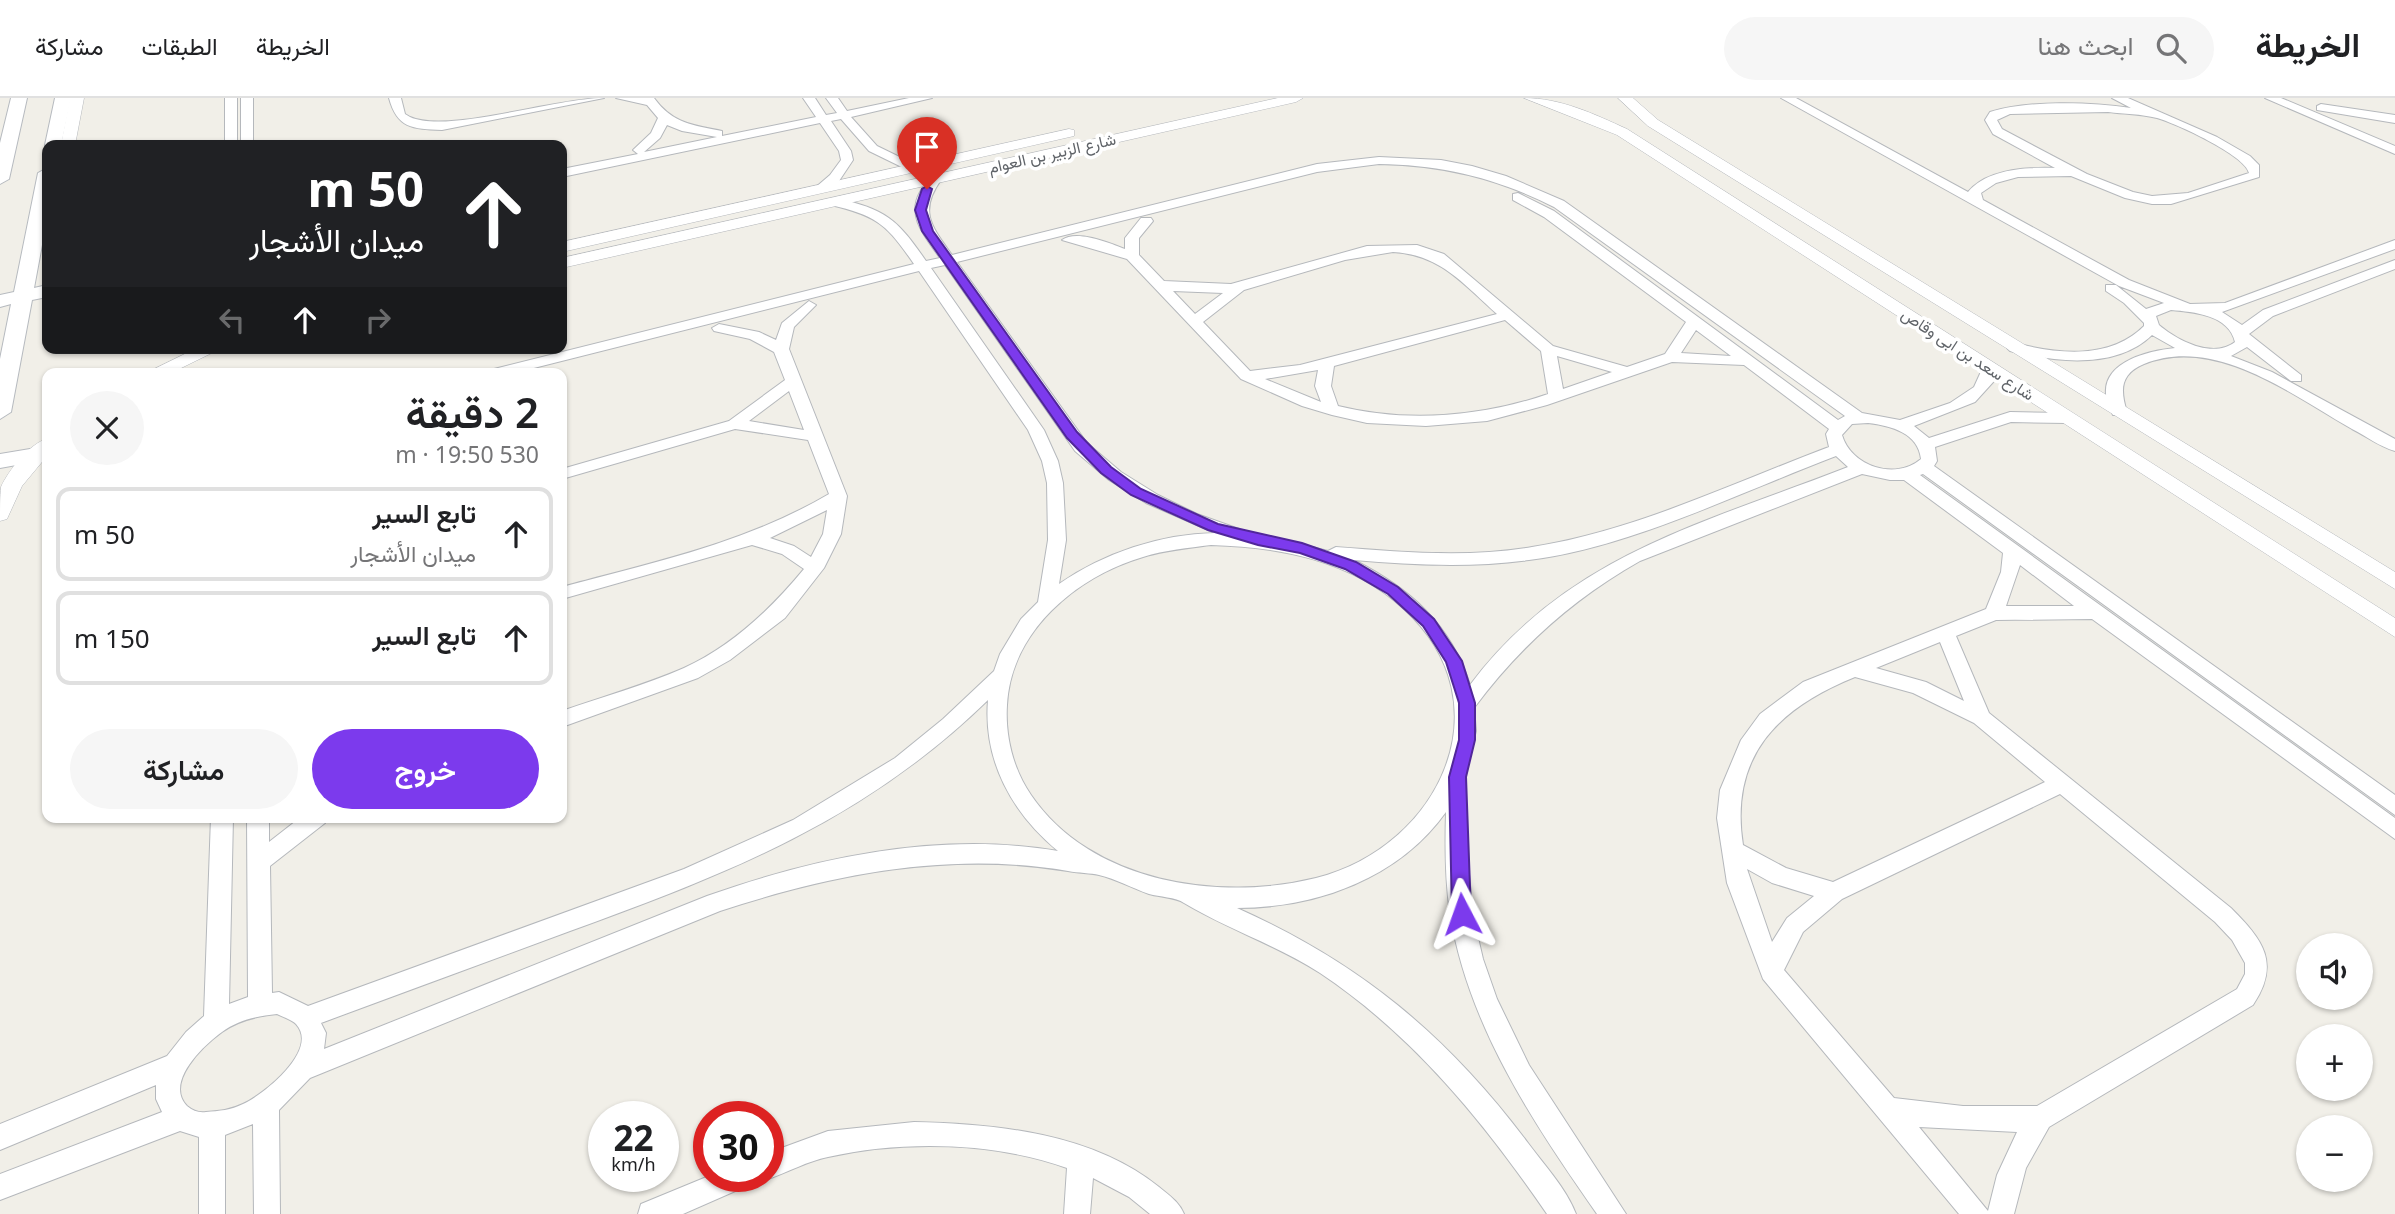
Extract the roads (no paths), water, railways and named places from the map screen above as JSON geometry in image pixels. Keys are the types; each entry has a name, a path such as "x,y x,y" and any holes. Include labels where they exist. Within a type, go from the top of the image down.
{"main road":[{"path":"0,179 19,98"},
{"path":"54,140 63,98"},
{"path":"0,412 24,294 39,250 42,221"},
{"path":"0,301 42,292"},
{"path":"0,461 42,450"}],"street":[{"path":"69,140 77,98"},
{"path":"231,98 231,140"},
{"path":"247,98 247,140"},
{"path":"396,98 400,116 413,123 428,126 448,126 598,98"},
{"path":"622,98 649,100 663,120 687,129 718,134"},
{"path":"809,98 845,150 847,160 835,178 822,187"},
{"path":"567,172 821,116 838,107 894,98"},
{"path":"838,107 926,98"},
{"name":"شارع الزبير بن العوام","path":"567,246 910,167 1230,98"},
{"name":"شارع الزبير بن العوام","path":"567,262 1296,98"},
{"name":"شارع سعد بن ابى وقاص","path":"1531,98 1580,113 1622,132 2395,629"},
{"name":"شارع سعد بن ابى وقاص","path":"1625,98 1653,123 2395,582"},
{"path":"1787,98 1849,137 2116,290 2166,339 2267,375 2395,446"},
{"path":"2085,108 2095,105 2101,98"},
{"path":"2118,98 2242,155 2255,168 2255,174 2250,178 2171,200 2156,201 2122,194 2087,177 1997,131 1991,120 1994,115 2009,110 2085,108 2156,116"},
{"path":"2271,98 2374,141 2395,153"},
{"path":"2297,98 2395,139"},
{"path":"1772,99 1925,174 2141,292 2219,316 2287,372 2395,432"},
{"path":"838,107 868,148 886,159 910,167"},
{"path":"2321,108 2395,119"},
{"path":"567,164 821,116"},
{"path":"639,150 656,135 663,120"},
{"path":"1049,138 1061,151"},
{"path":"1977,202 1974,197 1977,187 2023,163 2029,156 2029,148"},
{"path":"516,368 925,271 1338,164 1379,161 1444,165 1506,180 1559,204 1858,418 1900,425 1926,444 1930,453 1916,471 1893,475 1863,467 1838,449 1834,441 1838,427 1858,418"},
{"path":"952,264 1069,240 1339,173 1402,170 1445,175 1502,190 1527,201 1838,427"},
{"path":"1925,174 1968,178 2048,170 2087,177"},
{"path":"935,180 927,189 920,210 928,231 1069,431 1106,470 1136,492 1172,511 1258,540 1394,559 1440,561 1541,552 1612,536 1838,449"},
{"path":"836,202 866,209 888,220 1036,430 1050,461 1055,483 1057,540 1046,603"},
{"path":"1132,256 1132,238 1146,221"},
{"path":"1069,240 1103,245 1132,256 1246,376 1285,395 1367,418 1457,420 1516,410 1671,357 1748,361"},
{"path":"2013,347 2058,357 2097,355 2134,342 2150,324 2154,310 2161,307 2228,307 2395,244"},
{"path":"1160,285 1240,287 1383,247 1406,247 1438,257 1505,316 1548,349 1627,372"},
{"path":"2119,412 2111,387 2115,377 2124,368 2170,353 2232,352 2239,348 2242,335 2268,313 2395,264"},
{"path":"557,368 809,305 925,271"},
{"path":"1193,323 1240,287"},
{"path":"567,717 691,673 723,655 778,613 815,568 832,534 838,496 781,349 787,326 809,305"},
{"path":"1246,376 1301,370 1327,364 1505,316"},
{"path":"1671,357 1694,321"},
{"path":"719,327 754,335 781,349"},
{"path":"1548,349 1556,397"},
{"path":"167,368 200,354"},
{"path":"1327,364 1322,386 1332,410"},
{"path":"1900,425 1976,397 1986,388 1989,368"},
{"path":"567,473 735,424 793,381"},
{"path":"1926,444 2010,417 2067,418"},
{"path":"735,424 814,436"},
{"path":"0,514 9,490 42,450"},
{"path":"1467,703 1486,676 1529,628 1561,601 1605,572 1646,551 1863,467"},
{"path":"1916,471 2012,551 2395,830"},
{"path":"1916,471 2395,806"},
{"path":"567,592 752,539 799,520 838,496"},
{"path":"752,539 788,550 815,568"},
{"path":"1103,868 1057,838 1023,801 1001,760 994,718 999,677 1017,637 1046,603 1081,577 1121,558 1165,545 1211,539 1258,540"},
{"path":"1302,548 1350,565 1393,590 1429,622 1454,661 1467,703 1467,740 1457,777 1462,914 1472,960 1521,1080 1613,1214"},
{"path":"1994,613 2007,583 2012,551"},
{"path":"1976,1214 1771,972 1738,884 1728,818 1731,790 1751,740 1787,701 1810,687 1994,613 2096,612"},
{"path":"1945,632 1981,718"},
{"path":"1853,668 1919,687 1981,718 2223,915 2246,938 2258,964 2257,983 2245,997 2040,1118 2023,1143 2010,1172 2001,1214"},
{"path":"307,1017 636,898 761,848 857,797 899,768 937,739 999,677"},
{"path":"1183,894 1254,898 1322,886 1382,860 1428,822 1457,777"},
{"path":"1771,972 1794,925 1834,892 2063,783"},
{"path":"216,1022 222,823"},
{"path":"258,823 260,1004"},
{"path":"259,862 309,823"},
{"path":"1731,849 1780,876 1834,892"},
{"path":"304,1069 715,903 797,877 849,864 945,855 1051,857 1103,868 1183,894 1268,933 1327,965 1387,1009 1435,1052 1483,1105 1532,1167 1563,1214"},
{"path":"279,1003 296,1008 307,1017 313,1031 312,1049 304,1069 281,1096 266,1107 248,1117 212,1126 194,1125 180,1118 170,1104 168,1086 175,1065 192,1042 216,1022 260,1004 279,1003"},
{"path":"0,1137 175,1065"},
{"path":"266,1107 267,1214"},
{"path":"1887,1109 1992,1122 2040,1118"},
{"path":"0,1186 180,1118"},
{"path":"212,1126 212,1214"},
{"path":"784,1160 826,1145 907,1134 986,1137 1081,1161 1124,1178 1160,1202 1171,1214"},
{"path":"1077,1214 1081,1161"},
{"path":"651,1214 685,1206 711,1192"}]}
